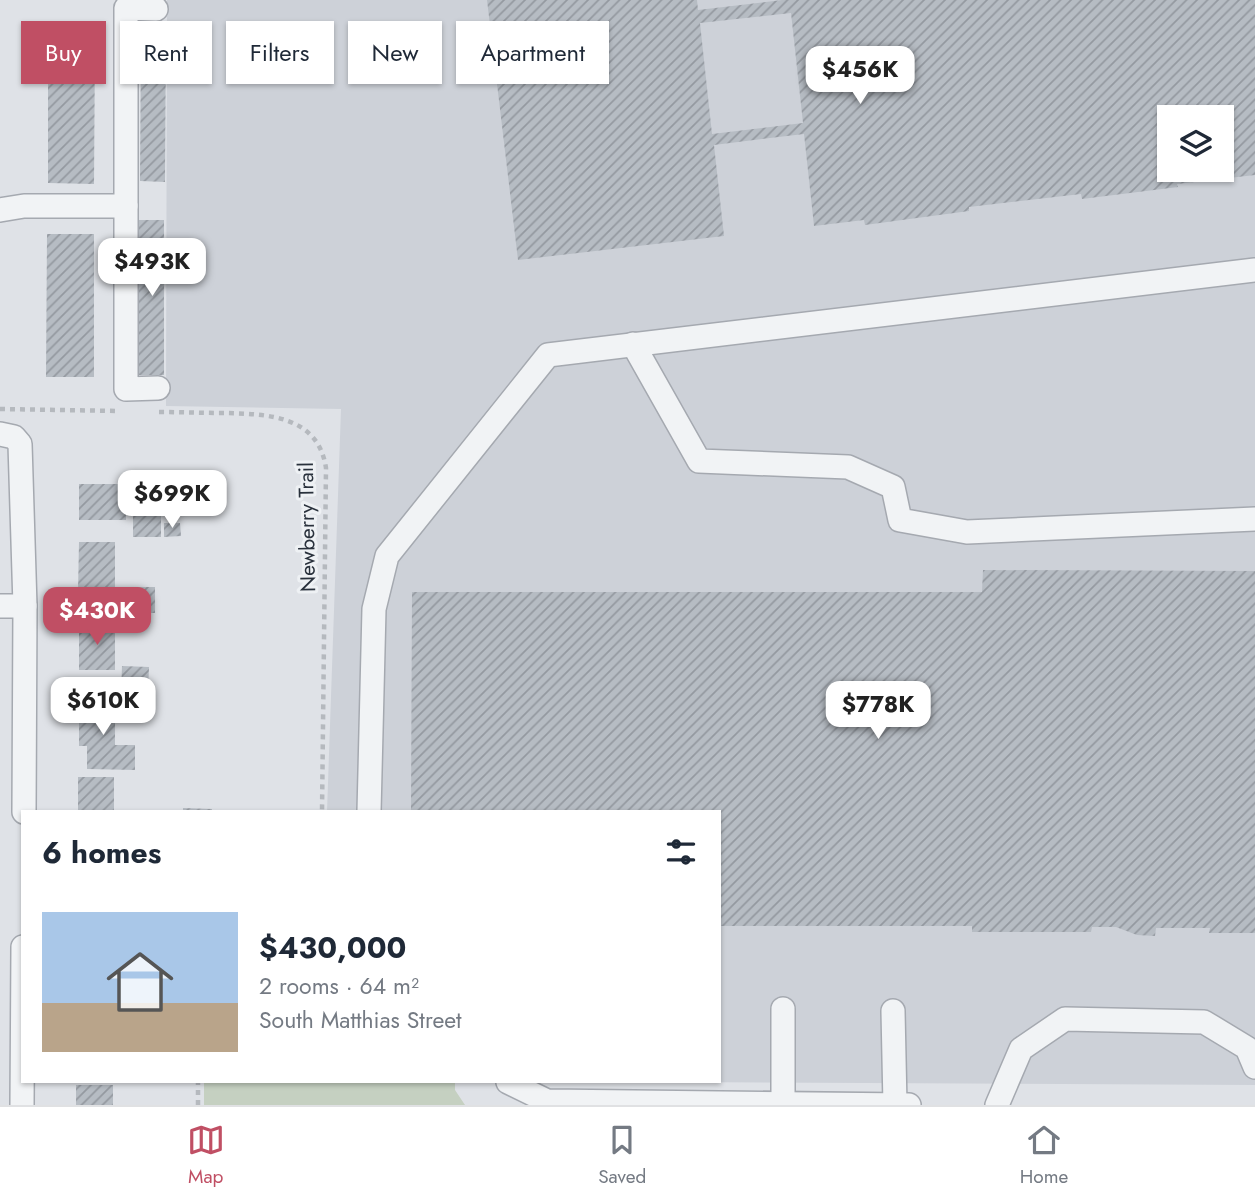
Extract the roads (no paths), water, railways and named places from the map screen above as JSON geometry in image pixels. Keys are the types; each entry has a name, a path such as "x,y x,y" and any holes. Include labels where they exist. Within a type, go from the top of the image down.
{"street":[{"path":"156,9 126,8 126,389 158,388"},
{"path":"0,210 24,206 126,206"},
{"path":"369,810 374,609 387,556 548,355 1255,270"},
{"path":"633,344 699,461 848,467 893,487 900,520 967,532 1255,519"},
{"path":"0,434 14,437 20,444 25,606 23,810"},
{"path":"0,606 25,606"},
{"path":"783,1009 783,1104"},
{"path":"893,1011 895,1105"},
{"path":"997,1105 1021,1049 1065,1019 1203,1022 1247,1048 1255,1067"},
{"path":"22,1083 22,1105"},
{"path":"510,1083 547,1101 612,1091 783,1104 909,1105"}]}
